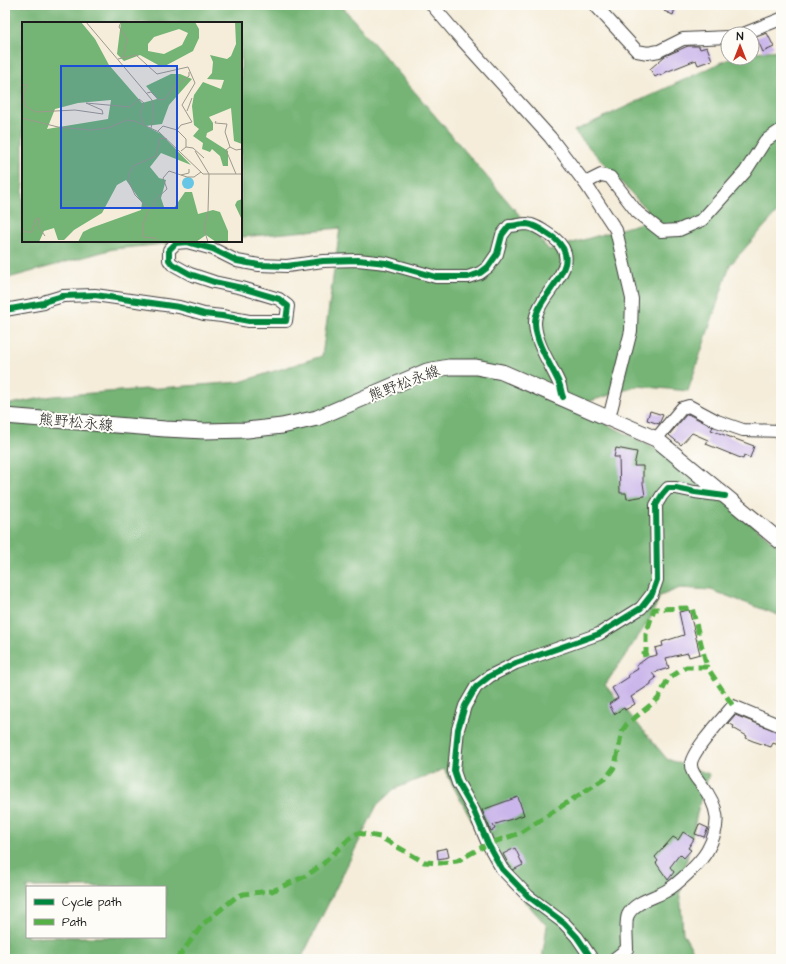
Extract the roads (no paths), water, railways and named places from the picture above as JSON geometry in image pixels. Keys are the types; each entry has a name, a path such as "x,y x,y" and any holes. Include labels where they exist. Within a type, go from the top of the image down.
{"main road":[{"name":"熊野松永線","path":"5,416 205,431 247,430 282,426 317,418 427,372 449,367 476,367 502,372 656,439 781,542"}],"street":[{"path":"432,5 550,137 585,183 616,230 632,300 631,331 609,418"},
{"path":"595,5 637,51 648,53 659,51 683,39 720,37"},
{"path":"760,27 781,19"},
{"path":"585,183 601,175 610,177 637,212 661,231 679,230 702,220 745,172 765,141 781,130"},
{"path":"5,310 44,303 63,296 95,295 179,307 204,314 249,321 286,321 288,306 280,299 214,282 190,274 172,264 168,250 176,243 187,242 213,248 237,261 259,265 287,266 323,261 358,260 386,263 436,277 468,277 480,273 488,267 497,254 502,235 509,226 527,224 544,231 560,243 565,250 566,261 564,270 542,303 536,316 535,324 546,360 559,384 563,398"},
{"path":"656,439 682,408 689,406 717,422 743,430 781,431"},
{"path":"592,959 577,937 564,922 528,896 502,869 488,844 474,810 454,772 458,729 465,706 476,687 490,676 516,663 599,634 641,608 652,594 657,580 656,505 668,488 725,496"},
{"path":"614,959 627,949 627,916 635,907 666,891 689,872 706,852 717,829 716,808 710,795 694,774 691,766 693,755 733,706 781,726"}]}
